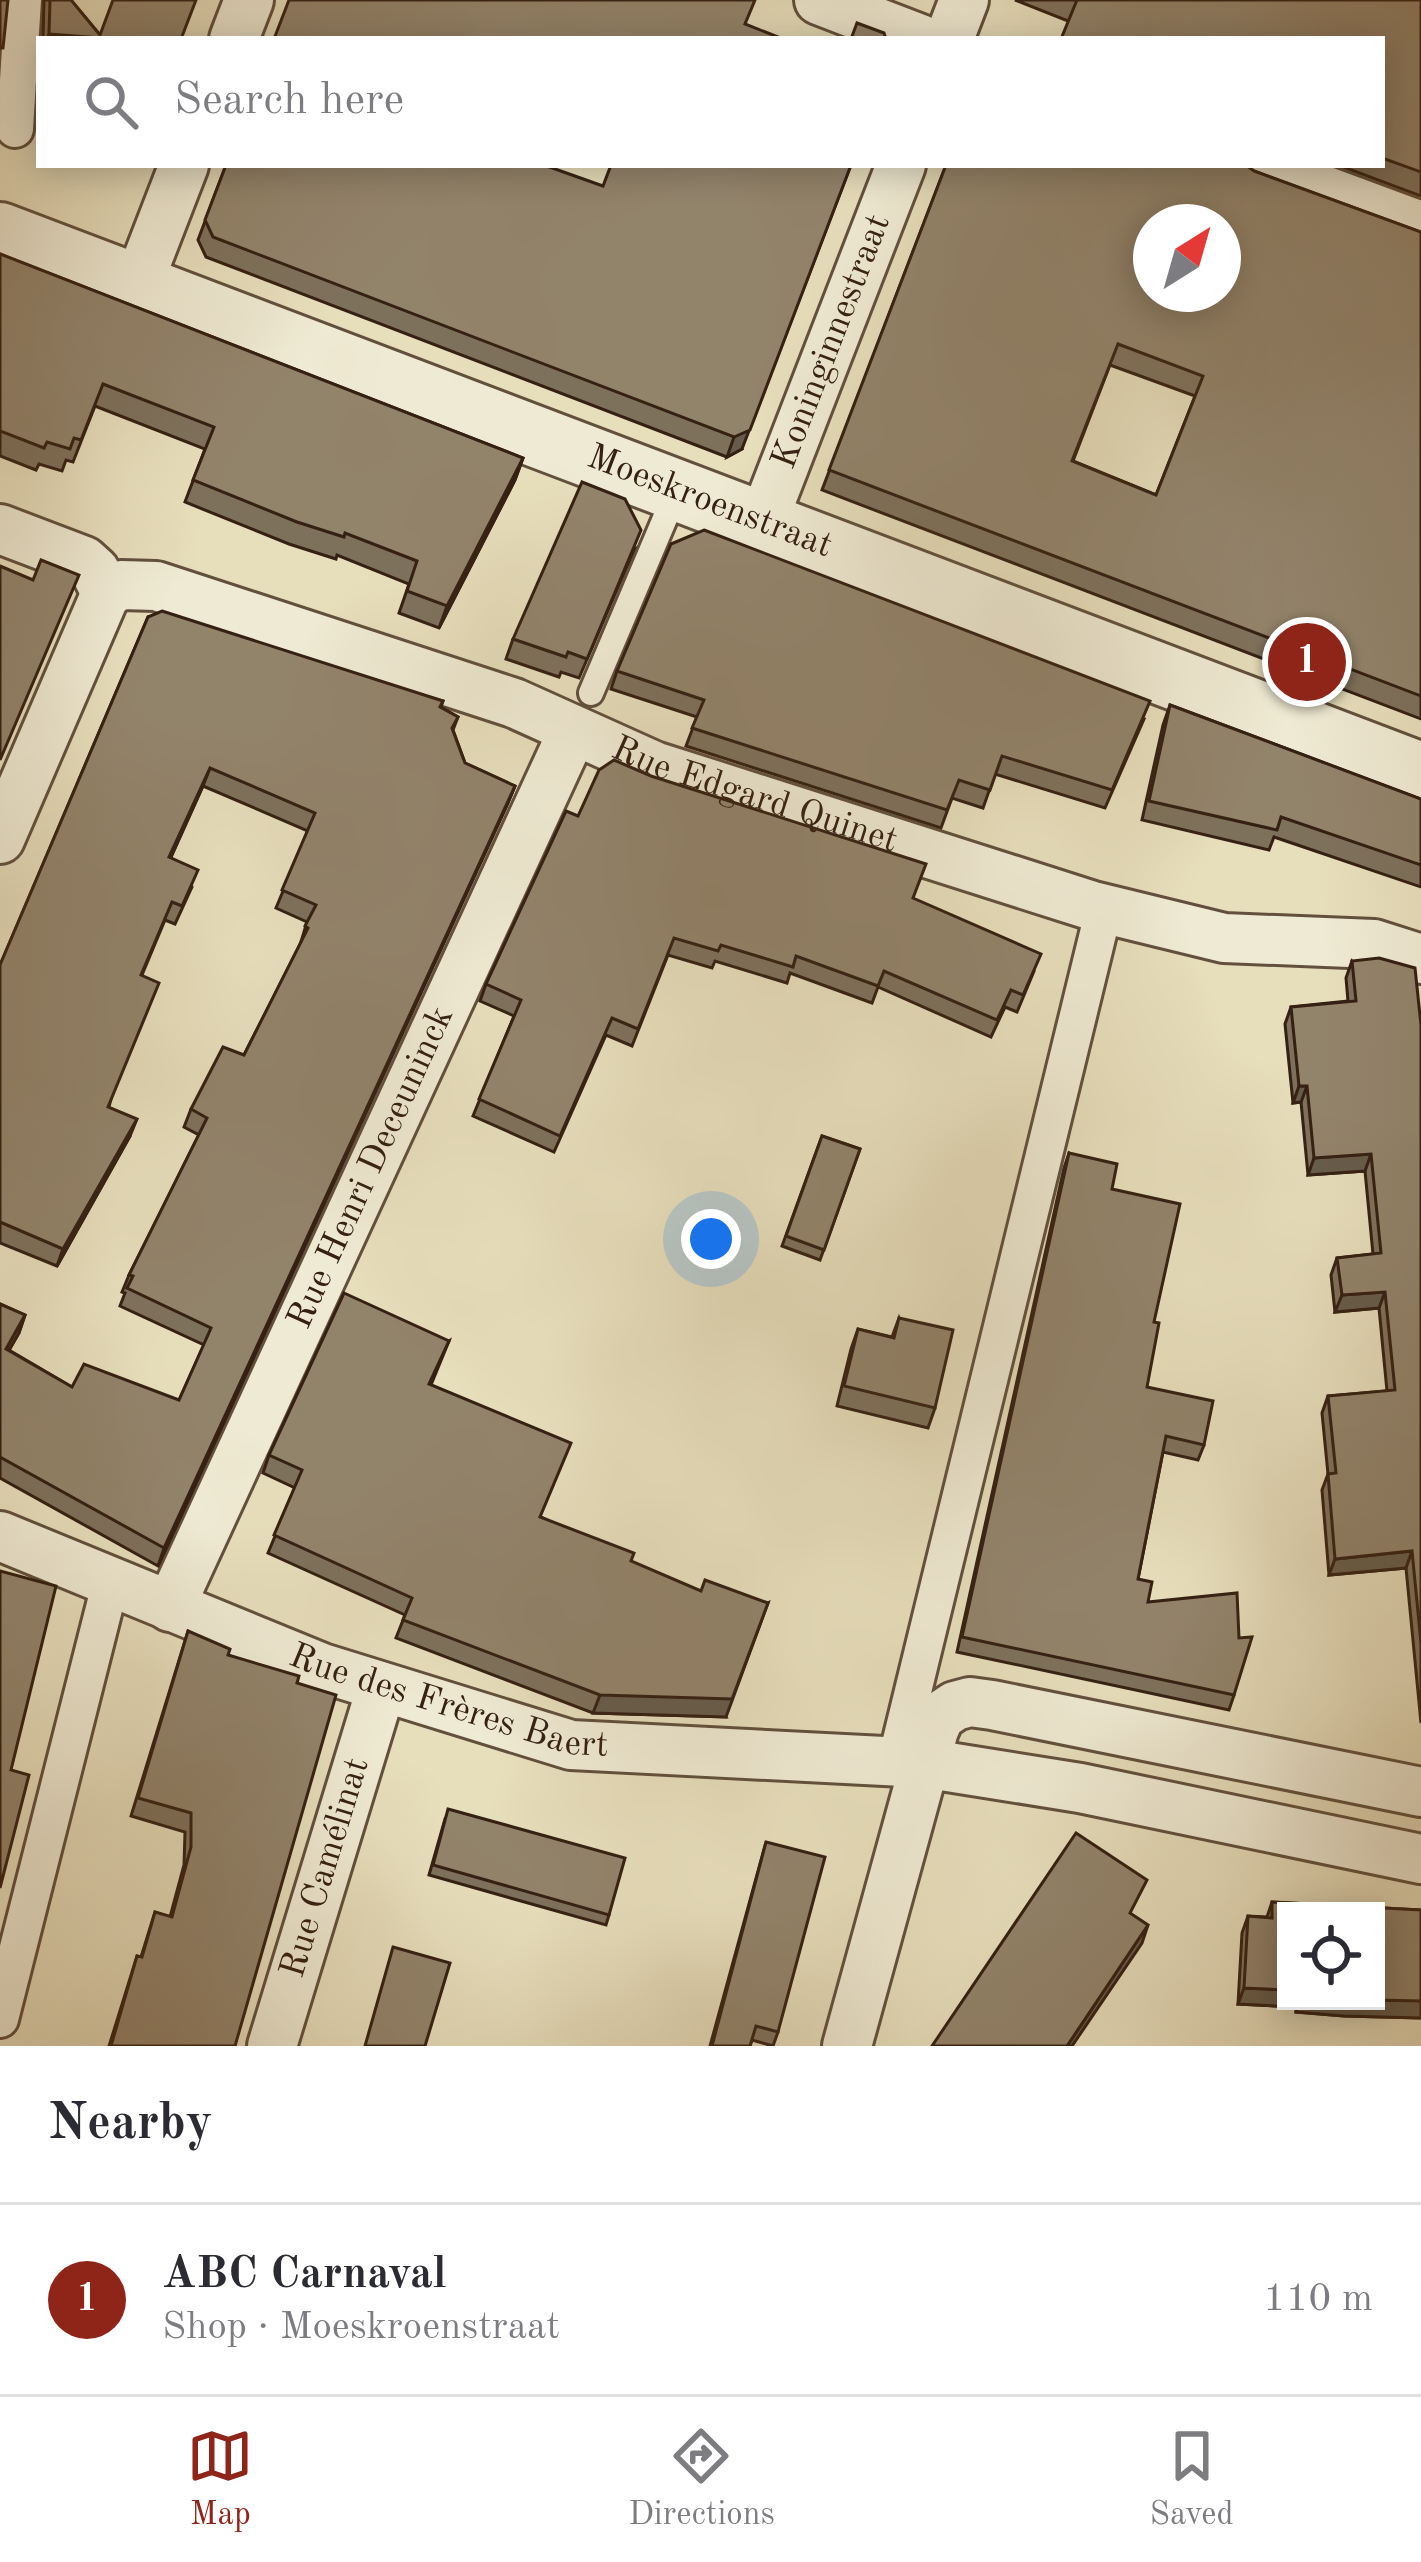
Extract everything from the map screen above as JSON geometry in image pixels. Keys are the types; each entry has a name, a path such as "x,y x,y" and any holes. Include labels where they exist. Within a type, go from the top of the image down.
{"street":[{"path":"15,129 23,0"},
{"path":"235,36 249,0"},
{"path":"819,0 912,36"},
{"path":"950,36 964,0"},
{"path":"138,284 183,168"},
{"name":"Koninginnestraat","path":"763,521 900,168"},
{"path":"1264,168 1421,226"},
{"name":"Moeskroenstraat","path":"0,233 1421,772"},
{"path":"0,529 84,561 106,593 0,839"},
{"name":"Rue Edgard Quinet","path":"106,593 122,585 156,586 514,703 582,712 654,766 1104,909 1224,938 1343,940 1421,959"},
{"name":"Rue Henri Deceuninck","path":"170,1607 582,712"},
{"path":"847,2046 1104,909"},
{"name":"Rue des Frères Baert","path":"0,1536 382,1689 571,1744 910,1762 1080,1788 1421,1859"},
{"path":"0,2019 111,1581"},
{"name":"Rue Camélinat","path":"272,2046 382,1689"},
{"path":"910,1762 940,1716 970,1702 1421,1792"}],"lane":[{"path":"582,712 678,488"}],"building":[{"path":"0,0 8,0 3,48 0,48"},
{"path":"50,0 71,0 100,35 113,0 196,0 182,36 75,36 49,34"},
{"path":"289,0 755,0 745,24 775,36 275,36"},
{"path":"1077,0 1421,0 1421,172 1385,159 1385,36 1062,36"},
{"path":"857,23 885,36 852,36"},
{"path":"225,168 552,168 603,186 610,168 850,168 750,430 734,437 213,237 205,220"},
{"path":"945,168 1250,168 1421,232 1421,696 829,470","holes":["1118,344 1203,376 1156,495 1072,461"]},
{"path":"0,254 523,458 447,606 407,591 417,561 345,533 344,537 297,522 193,480 214,427 103,384 81,440 74,438 70,449 47,442 44,448 0,431"},
{"path":"582,482 625,499 641,530 587,659 513,639"},
{"path":"704,530 1150,701 1112,790 1002,756 990,790 959,780 947,810 692,728 704,700 617,671 671,544"},
{"path":"41,560 79,575 0,760 0,566 33,580"},
{"path":"162,611 443,701 440,707 458,717 452,728 465,763 515,786 164,1548 0,1457 0,1304 25,1315 6,1349 72,1387 84,1364 179,1400 211,1328 127,1288 133,1276 129,1275 207,1118 191,1109 223,1047 244,1055 316,905 282,890 315,813 210,768 169,857 198,870 182,906 172,902 141,975 159,983 108,1107 137,1119 63,1249 0,1222 0,965 148,617"},
{"path":"1170,705 1421,799 1421,865 1281,817 1277,830 1149,801"},
{"path":"614,760 926,864 913,898 1041,954 1023,995 1011,990 997,1020 884,971 878,986 796,956 793,967 721,945 718,951 674,938 638,1029 612,1018 560,1136 479,1099 521,1000 486,984 566,811 578,816 599,770"},
{"path":"1379,958 1415,968 1421,1025 1421,1643 1412,1551 1335,1559 1328,1474 1336,1473 1328,1396 1395,1390 1385,1292 1342,1295 1337,1258 1381,1253 1371,1154 1314,1158 1307,1086 1299,1086 1291,1007 1356,1001 1352,961"},
{"path":"822,1136 860,1149 824,1250 786,1236"},
{"path":"1069,1153 1117,1164 1112,1189 1180,1204 1154,1322 1159,1323 1147,1387 1213,1401 1204,1445 1166,1436 1138,1579 1152,1582 1148,1602 1237,1593 1239,1638 1252,1637 1234,1695 962,1637"},
{"path":"344,1293 449,1341 429,1384 571,1443 540,1517 634,1553 631,1561 701,1591 705,1580 768,1603 732,1699 600,1695 403,1620 412,1598 274,1535 302,1470 269,1455"},
{"path":"899,1318 953,1330 935,1408 844,1386 858,1329 894,1338"},
{"path":"0,1571 56,1586 11,1770 29,1775 0,1888"},
{"path":"188,1631 230,1649 228,1655 299,1676 297,1683 336,1695 235,2046 111,2046 137,1956 142,1957 155,1912 172,1917 191,1847 191,1813 138,1798"},
{"path":"448,1809 625,1858 609,1915 433,1865"},
{"path":"1076,1833 1147,1880 1130,1913 1148,1925 1067,2046 932,2046"},
{"path":"766,1842 825,1857 778,2032 756,2026 750,2046 712,2046"},
{"path":"1272,1902 1277,1902 1277,1990 1244,1988 1248,1916 1272,1918"},
{"path":"1385,1908 1421,1910 1421,2001 1385,2000"},
{"path":"393,1947 450,1963 425,2046 365,2046"}],"place":[{"name":"ABC Carnaval","path":"1307,662"}]}
